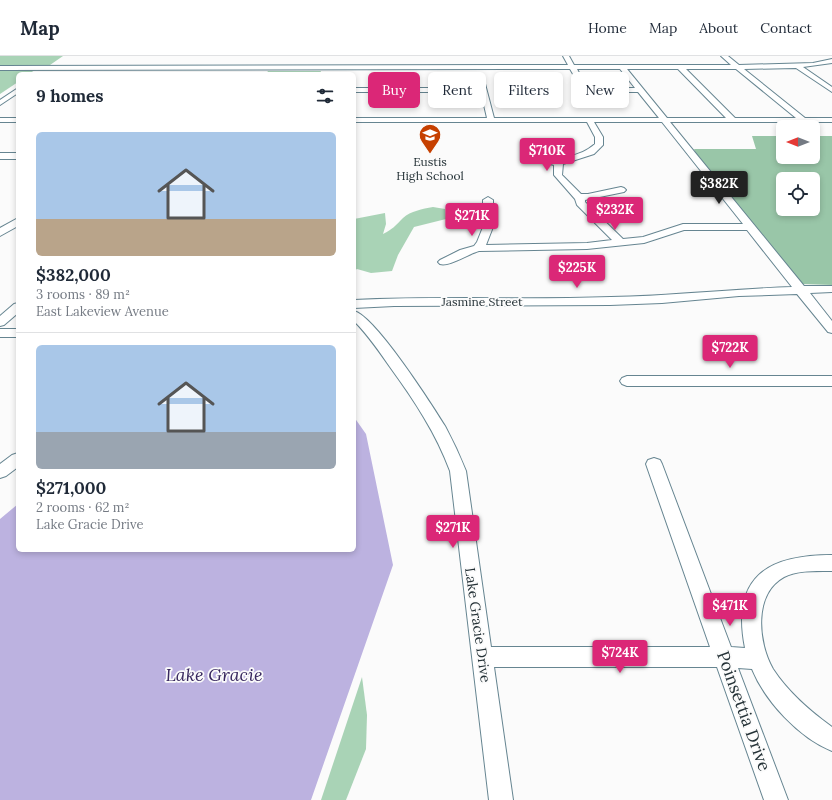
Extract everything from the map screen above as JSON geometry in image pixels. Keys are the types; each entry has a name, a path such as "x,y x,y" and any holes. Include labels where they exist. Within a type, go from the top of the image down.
{"street":[{"path":"566,56 583,87 587,89 639,81 647,72 670,67"},
{"path":"724,56 803,120"},
{"path":"297,68 301,58"},
{"path":"521,58 524,67"},
{"path":"612,58 639,81 664,120 832,329"},
{"path":"73,68 83,60"},
{"path":"0,68 297,68 332,71 369,65 427,64 478,67 737,67 797,66 832,61"},
{"path":"186,72 194,62"},
{"path":"797,66 832,90"},
{"path":"478,67 479,72"},
{"path":"680,67 734,120"},
{"path":"43,72 49,68"},
{"path":"114,72 119,68"},
{"path":"356,90 428,90"},
{"path":"0,103 16,92"},
{"path":"486,103 490,120"},
{"path":"0,120 16,120"},
{"path":"356,120 776,120"},
{"path":"589,120 599,138 599,145 591,152 563,161 557,170 558,175 576,196 580,197 621,190"},
{"path":"820,120 832,120"},
{"path":"0,156 16,156"},
{"path":"580,197 580,203 586,210 620,242"},
{"path":"478,248 486,236 488,227 488,200"},
{"path":"0,233 16,222"},
{"path":"444,262 464,252 478,248 548,248 587,246 644,240 683,227 750,227"},
{"name":"Jasmine Street","path":"356,304 394,302 610,301 739,292 832,289"},
{"path":"0,322 16,309"},
{"name":"Lake Gracie Drive","path":"356,317 370,330 421,400 439,428 452,454 458,471 501,800"},
{"path":"0,333 16,333"},
{"path":"627,381 832,381"},
{"path":"0,472 16,460"},
{"name":"Poinsettia Drive","path":"654,464 776,800"},
{"path":"832,563 804,564 782,570 770,576 762,585 756,598 752,615 753,635 757,659 765,676 799,714 832,740"},
{"path":"483,657 724,657 757,659"}],"green space":[{"path":"0,56 63,56 50,65 42,65 32,72 16,72 16,83 0,94"},
{"path":"268,71 321,71 321,72 267,72"},
{"path":"752,136 776,136 776,164 820,164 820,136 832,136 832,285 801,284 697,156 694,149 756,149"},
{"path":"433,207 445,209 446,219 414,227 398,255 392,271 371,273 356,270 356,219 385,213 386,224 383,234 392,229 403,218 413,212"},
{"path":"362,677 367,715 366,749 346,800 321,800"}],"water":[{"name":"Lake Gracie","path":"356,420 366,434 393,565 311,800 0,800 0,519 16,506 16,552 356,552"}],"place":[{"name":"Eustis High School","path":"430,154"}]}
